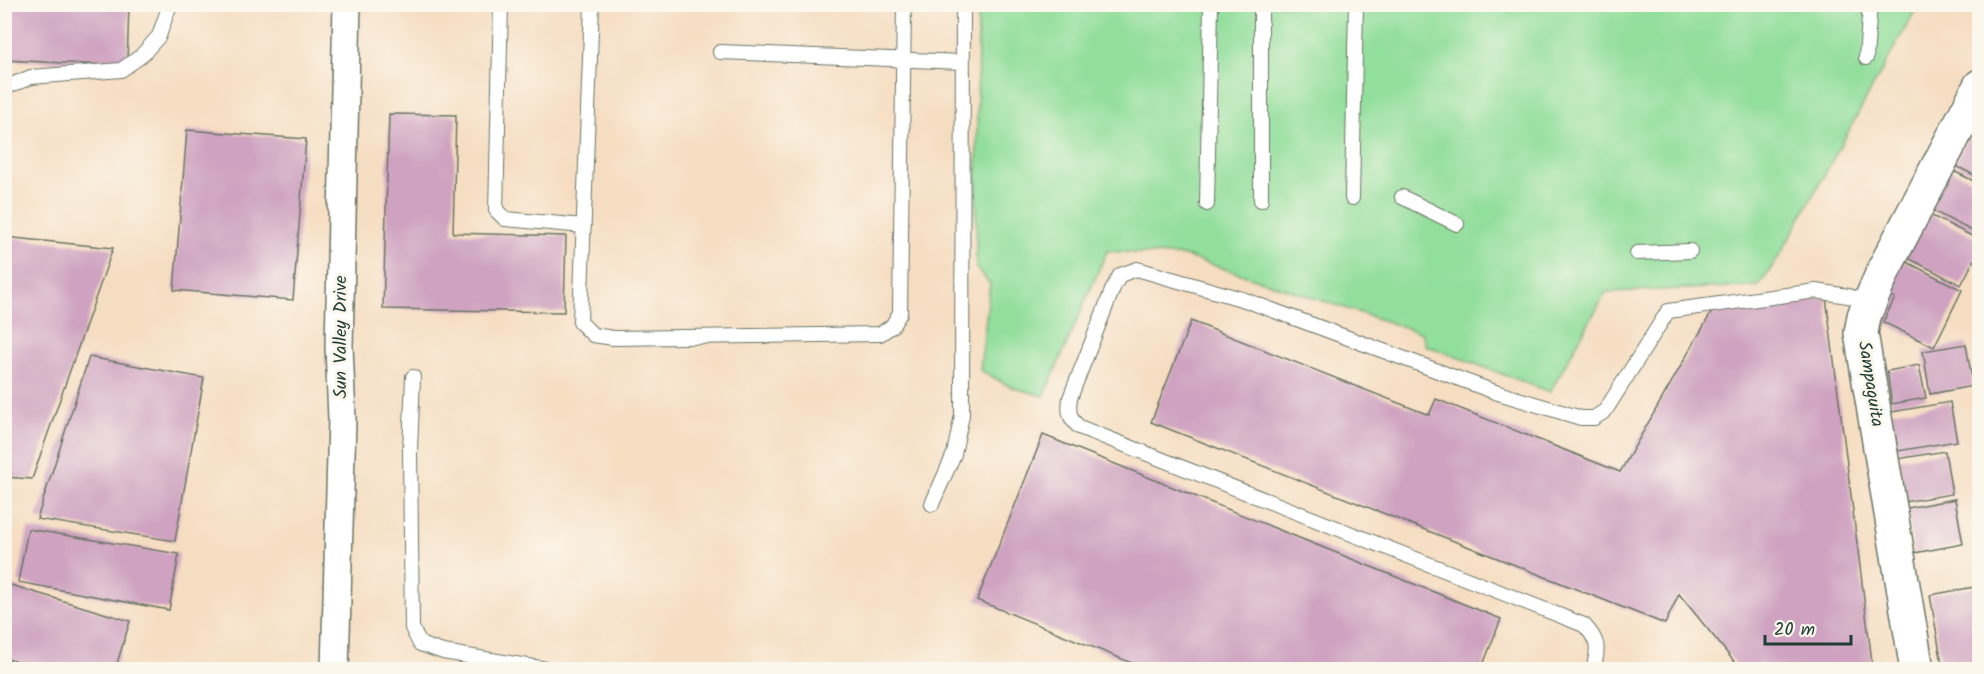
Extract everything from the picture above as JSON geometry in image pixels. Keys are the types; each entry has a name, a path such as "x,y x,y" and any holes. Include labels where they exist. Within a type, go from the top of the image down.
{"street":[{"name":"Sun Valley Drive","path":"335,669 342,419 339,346 347,4"},
{"name":"Sampaguita","path":"1917,669 1861,333 1869,302 1885,267 1980,86"}],"lane":[{"path":"4,88 31,76 121,70 141,56 159,36 170,4"},
{"path":"501,4 496,210 505,219 584,226"},
{"path":"592,4 580,322 593,335 614,338 880,334 892,326 900,313 904,4"},
{"path":"932,504 954,454 962,415 963,4"},
{"path":"1207,204 1211,4"},
{"path":"1261,4 1261,200"},
{"path":"1352,198 1356,4"},
{"path":"1866,58 1870,4"},
{"path":"720,52 962,62"},
{"path":"1402,197 1457,224"},
{"path":"1637,253 1690,251"},
{"path":"1593,669 1598,653 1596,637 1584,625 1079,427 1072,420 1068,409 1070,398 1120,275 1137,269 1245,300 1495,392 1581,418 1594,418 1605,411 1668,310 1816,291 1869,302"},
{"path":"413,377 410,450 412,628 420,644 443,652 553,669"}],"green space":[{"path":"978,5 1918,5 1780,255 1759,286 1606,292 1550,392 1425,345 1422,333 1185,256 1107,251 1044,396 1011,387 980,370 990,284 976,268"}],"building":[{"path":"4,4 129,4 127,66 4,60"},
{"path":"389,114 456,115 453,233 566,236 564,312 383,309"},
{"path":"1980,119 1980,178 1952,164"},
{"path":"187,130 306,139 293,300 174,290"},
{"path":"1949,169 1980,184 1980,235 1929,209"},
{"path":"1920,210 1980,240 1980,249 1961,285 1898,253"},
{"path":"4,237 113,248 32,479 4,477"},
{"path":"1901,259 1962,290 1934,347 1883,322 1895,298 1885,293"},
{"path":"1826,297 1873,670 1741,670 1679,594 1665,624 1151,422 1191,321 1429,415 1436,399 1620,472 1714,308"},
{"path":"1966,344 1973,386 1930,394 1923,351"},
{"path":"89,357 204,378 175,541 37,519"},
{"path":"1919,365 1926,398 1892,404 1887,371"},
{"path":"1950,402 1957,441 1898,451 1891,412"},
{"path":"1043,435 1501,619 1481,670 1149,670 977,600"},
{"path":"1945,451 1952,494 1904,502 1897,459"},
{"path":"1955,499 1963,544 1914,553 1907,508"},
{"path":"28,529 179,554 169,610 18,582"},
{"path":"4,583 130,621 115,670 44,670 4,658"},
{"path":"1980,586 1980,670 1943,670 1930,595"}]}
